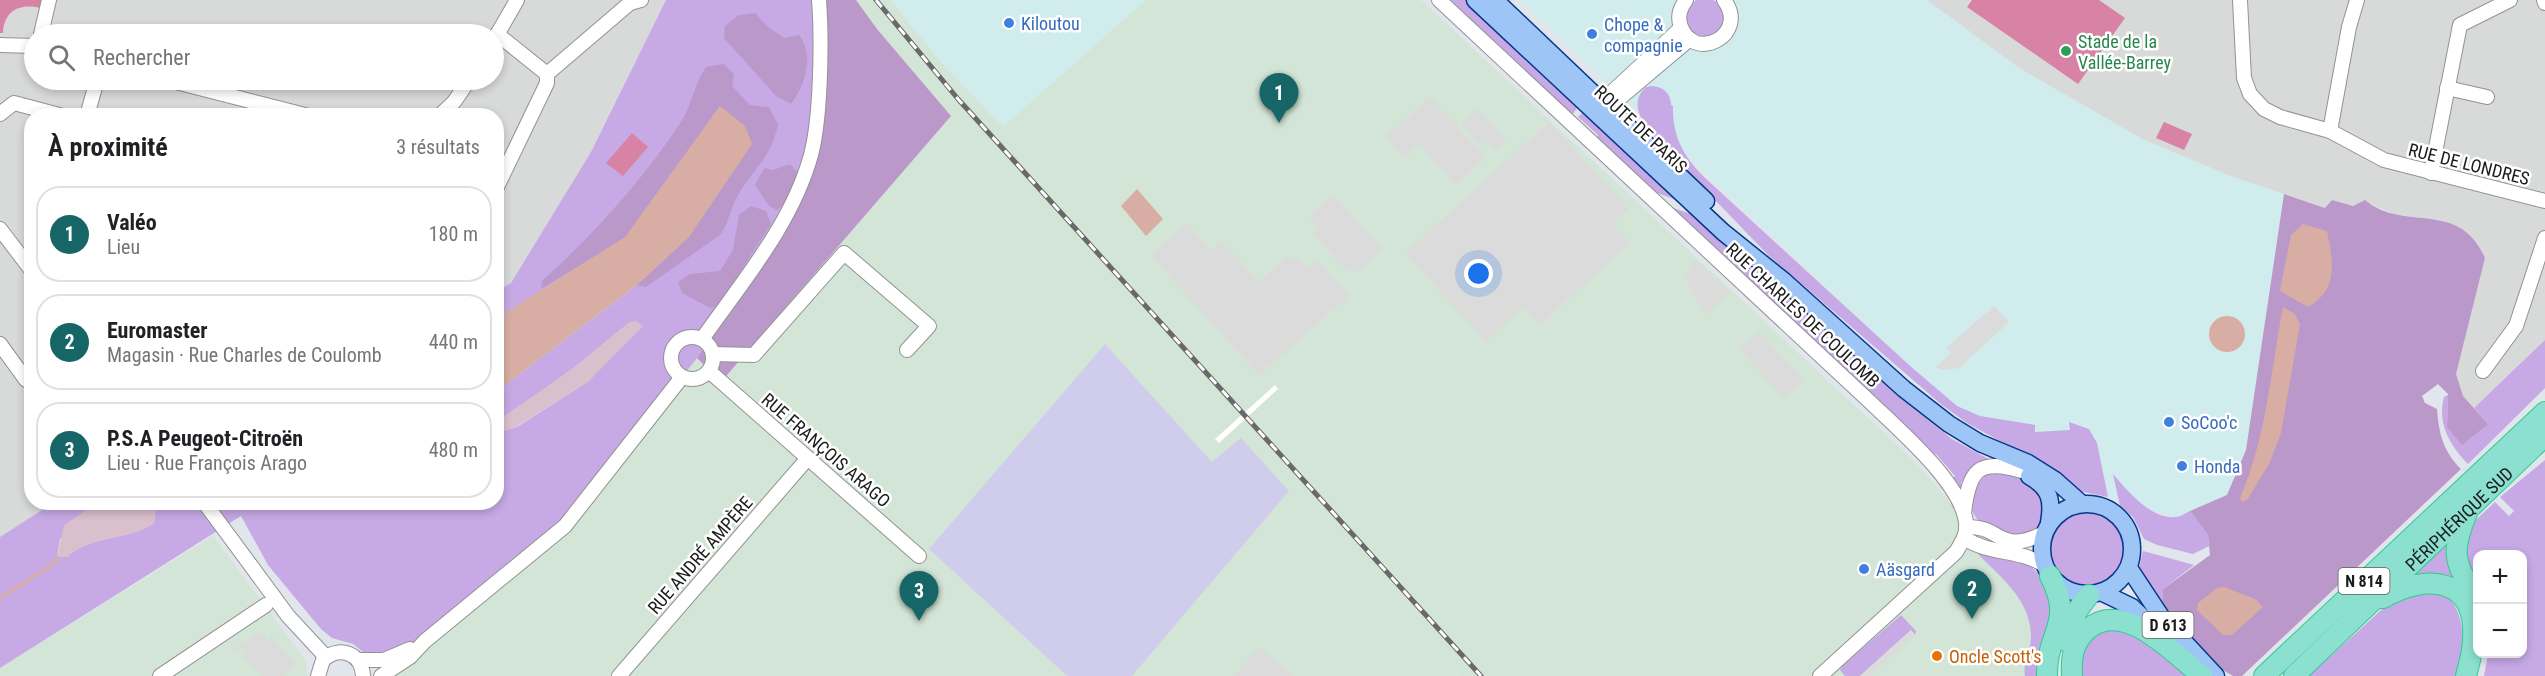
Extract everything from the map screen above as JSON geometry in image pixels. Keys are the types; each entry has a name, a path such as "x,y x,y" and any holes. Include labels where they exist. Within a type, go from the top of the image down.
{"highway":[{"name":"N 814","path":"2512,443 2521,423 2545,399"},
{"name":"N 814","path":"2512,443 2545,412"},
{"name":"PÉRIPHÉRIQUE SUD","path":"2294,676 2545,436"},
{"name":"PÉRIPHÉRIQUE SUD","path":"2264,676 2512,443"},
{"name":"N 814","path":"2470,506 2456,543 2456,550 2461,572 2473,594"},
{"path":"2047,570 2058,591 2062,612 2049,658 2047,676"},
{"name":"N 814","path":"2362,610 2410,585 2430,582 2453,590 2467,607 2473,627 2473,646 2466,676"},
{"path":"2065,676 2066,642 2077,611 2095,594"},
{"path":"2072,676 2071,657 2080,637 2092,625 2108,620 2126,621 2144,630 2202,676"},
{"path":"2478,676 2481,658"}],"main road":[{"name":"ROUTE DE PARIS","path":"1475,0 1731,225 1784,281 1904,389 1949,424 2009,457 2028,463 2055,480 2082,504"},
{"name":"ROUTE DE PARIS","path":"1495,0 1601,109"},
{"name":"ROUTE DE PARIS","path":"2009,457 2022,471 2048,490 2052,510 2047,528"},
{"path":"2082,504 2100,505 2115,513 2125,524 2132,541 2129,568 2122,579 2095,594 2064,588 2047,570 2042,549 2047,528 2061,512 2082,504"},
{"name":"D 613","path":"2129,568 2162,618 2216,676"},
{"name":"D 613","path":"2095,594 2132,607 2202,676"}],"street":[{"path":"43,24 49,0"},
{"path":"503,24 517,0"},
{"path":"504,172 547,82 547,74 630,3 641,0"},
{"path":"702,339 783,219 807,168 817,121 819,0"},
{"name":"RUE CHARLES DE COULOMB","path":"1439,0 1919,449 1945,480 1965,526"},
{"path":"1683,1 1679,18 1686,33 1710,43 1726,33 1731,14 1724,0"},
{"name":"RUE DE LONDRES","path":"2240,0 2243,71 2254,99 2264,109 2280,117 2330,131 2384,160 2545,201"},
{"path":"2330,131 2349,27 2357,0"},
{"path":"2432,173 2460,25 2510,0"},
{"path":"1601,109 1686,33"},
{"path":"504,43 547,74"},
{"path":"0,45 24,46"},
{"path":"2447,88 2487,97"},
{"path":"89,108 94,90"},
{"path":"207,90 278,108"},
{"path":"448,108 462,90"},
{"path":"0,114 14,104 30,108"},
{"path":"0,229 24,261"},
{"path":"2483,371 2516,326 2545,238"},
{"path":"713,354 754,355 844,253 928,326 908,350"},
{"path":"684,338 702,339 713,354 709,371 696,379 682,377 673,369 672,351 684,338"},
{"path":"0,344 24,377"},
{"name":"RUE FRANÇOIS ARAGO","path":"709,371 919,556"},
{"path":"381,676 410,657 425,641 565,526 682,377"},
{"name":"RUE ANDRÉ AMPÈRE","path":"619,676 808,458"},
{"path":"1820,676 1951,557 1965,526 1969,485 1978,471 1999,464 2022,471"},
{"path":"210,510 288,616 326,657"},
{"path":"1965,526 1978,528 2015,543 2024,543 2047,528"},
{"path":"1965,526 1979,547 1993,551 2020,552 2047,570"},
{"path":"160,676 266,605"},
{"path":"318,676 320,665 326,657 335,652 345,652 359,660 384,660 425,641"},
{"path":"359,660 363,676"}],"shaded area":[{"path":"1698,-1 1712,-1 1719,3 1723,10 1723,24 1719,31 1712,35 1698,35 1691,31 1687,24 1687,10 1691,3"},
{"path":"0,0 666,0 591,152 511,283 504,287 504,108 24,108 24,510 42,510 0,537"},
{"path":"0,0 42,0 40,8 26,7 14,10 6,19 3,33 0,33"},
{"path":"666,0 817,0 814,142 761,255 697,358 565,526 425,642 378,656 367,655 353,644 332,638 321,629 268,565 241,516 0,668 0,537 42,510 90,510 60,539 57,557 67,557 76,550 97,541 144,529 154,523 155,510 504,510 504,427 505,430 517,427 589,381 630,322 571,370 504,417 504,386 637,285 625,238 504,314 504,287 511,283 591,152"},
{"path":"817,0 856,0 877,29 951,116 721,382 697,358 761,255 814,142"},
{"path":"856,0 891,0 938,59 1003,127 1146,0 1421,0 1916,463 2034,600 2038,676 1459,676 1414,626 1458,676 1132,676 1289,491 1212,462 1105,344 929,549 1067,676 389,676 565,526 697,358 721,382 951,116 877,29"},
{"path":"891,0 1146,0 1003,128 938,59"},
{"path":"1446,0 1466,0 1578,107 1572,115"},
{"path":"1520,0 1927,0 2019,68 2144,140 2233,177 2284,194 2246,450 2227,495 2176,517 2126,505 1965,418"},
{"path":"1927,0 2545,0 2545,340 2474,408 2463,396 2456,374 2485,258 2443,220 2397,215 2370,204 2353,206 2332,200 2326,208 2233,177 2144,140 2019,68"},
{"name":"Stade de la Vallée-Barrey","path":"1972,0 2099,0 2125,18 2078,84 1967,7"},
{"path":"755,13 768,27 784,38 799,35 804,43 806,70 804,79 791,104 776,96 724,38 725,26 739,15"},
{"path":"724,64 734,74 732,86 750,105 769,107 778,125 766,156 737,197 720,235 646,287 637,285 689,237 720,106 625,238 541,289 542,281 615,208 649,167 683,118 706,67"},
{"path":"1646,87 1660,88 1667,92 1673,106 1674,126 1680,144 1684,153 1703,176 1909,365 1957,406 1980,416 2035,425 2035,432 2070,430 2069,422 2089,429 2097,443 2108,497 2079,491 2045,466 1967,423 1942,405 1768,255 1643,125 1638,100"},
{"path":"1430,97 1486,157 1456,185 1419,144 1404,158 1386,137"},
{"path":"720,106 745,126 752,144 689,237 637,285 504,386 504,314 625,237"},
{"path":"1478,109 1506,139 1494,150 1486,141 1481,146 1461,124"},
{"path":"1583,112 1687,204 1652,191 1596,139 1598,135 1578,117"},
{"path":"1549,122 1629,209 1612,223 1630,243 1540,325 1523,307 1486,342 1405,253"},
{"path":"2164,122 2192,134 2184,150 2156,138"},
{"path":"632,133 648,147 623,176 606,163"},
{"path":"790,164 797,172 794,183 788,198 777,210 769,206 755,185 764,168 773,170"},
{"path":"1137,189 1163,219 1146,236 1121,206"},
{"path":"2284,194 2325,208 2332,200 2353,206 2365,200 2380,210 2397,215 2446,222 2461,228 2474,240 2485,258 2456,374 2463,396 2488,424 2462,445 2447,427 2448,394 2438,384 2422,396 2425,403 2437,409 2443,442 2450,456 2461,469 2242,676 2233,676 2221,669 2162,604 2163,589 2210,555 2208,535 2190,511 2227,495 2246,450"},
{"path":"1333,195 1382,249 1357,273 1351,266 1346,271 1313,233 1317,229 1310,216"},
{"path":"751,206 766,211 771,224 718,306 710,308 682,293 678,282 690,274 720,271 733,250 739,215"},
{"path":"1668,206 1702,218 1899,397 1952,439 1994,462 1983,463 1971,470 1961,483 1963,495 1952,480 1955,476 1936,454 1932,456"},
{"path":"1187,223 1211,251 1222,241 1259,282 1287,256 1293,261 1297,257 1308,269 1318,261 1350,295 1259,375 1150,255"},
{"path":"2303,224 2327,231 2332,264 2325,292 2308,307 2280,291 2291,235"},
{"path":"1695,260 1730,293 1705,315 1684,276"},
{"path":"1994,306 2009,322 1959,368 1942,370 1936,367 1951,353 1946,348"},
{"path":"2283,307 2295,314 2300,324 2281,433 2269,464 2247,500 2242,502 2240,498 2262,428"},
{"path":"2227,316 2240,321 2245,334 2240,347 2227,352 2214,347 2209,334 2214,321"},
{"path":"636,321 643,326 589,381 516,427 505,431 504,416 571,370 630,322"},
{"path":"1759,331 1804,380 1783,399 1739,348"},
{"path":"2545,340 2545,388 2468,464 2447,434 2442,416 2444,397 2448,395 2447,427 2488,424 2474,408"},
{"path":"1105,344 1212,462 1241,438 1289,491 1132,676 1067,676 929,549"},
{"path":"2545,460 2545,676 2484,676 2487,658 2527,658 2527,550 2473,550 2473,581 2465,564 2465,530 2495,502 2509,516 2514,511 2500,497"},
{"path":"1991,472 2021,475 2043,496 2044,515 2039,527 2030,534 2006,535 1994,531 1975,516 1971,506 1972,498 1980,481"},
{"path":"2113,474 2140,503 2158,514 2176,517 2190,511 2208,535 2209,546 2193,554 2157,545 2144,539 2133,517 2120,506"},
{"path":"86,510 155,510 154,523 144,529 86,545 67,557 57,557 64,525"},
{"path":"2079,511 2093,511 2107,517 2118,528 2124,542 2121,564 2113,576 2093,587 2079,587 2065,581 2054,570 2048,556 2048,542 2054,528 2065,517"},
{"path":"213,536 305,660 308,676 0,676 0,668"},
{"path":"2448,541 2463,586 2429,574 2404,582"},
{"path":"2143,551 2194,565 2163,589 2162,604 2139,569"},
{"path":"1976,552 2025,563 2038,573 2048,587 2056,603 2044,676 2025,676 2031,635 2025,610 2012,589"},
{"path":"2224,587 2255,599 2263,607 2232,635 2223,635 2197,610 2198,603 2217,588"},
{"path":"2424,588 2448,596 2459,615 2462,644 2458,676 2309,676 2391,601"},
{"path":"1901,615 1916,631 1915,635 1911,630 1860,676 1845,676 1840,670 1842,666"},
{"path":"2127,625 2193,676 2080,676 2084,650 2089,637 2102,630"},
{"path":"1911,630 1915,635 1870,676 1860,676"},
{"path":"258,633 265,636 267,641 272,637 297,664 283,676 263,676 243,656 247,652 243,648 237,651 234,649"},
{"path":"1259,647 1293,676 1234,676"}],"pier":[{"path":"1275,385 1278,389 1219,443 1215,439"}],"waterway":[{"path":"0,598 56,562 57,557"}],"railway":[{"path":"876,0 958,99 1481,676"}],"place":[{"name":"Kiloutou","path":"1009,23"},
{"name":"Chope & compagnie","path":"1592,34"},
{"name":"Stade de la Vallée-Barrey","path":"2066,51"},
{"name":"Valéo","path":"1279,123"},
{"name":"SoCoo'c","path":"2169,422"},
{"name":"Honda","path":"2182,466"},
{"name":"Aäsgard","path":"1864,569"},
{"name":"Euromaster","path":"1972,619"},
{"name":"P.S.A Peugeot-Citroën","path":"919,621"},
{"name":"Oncle Scott's","path":"1937,656"}]}
